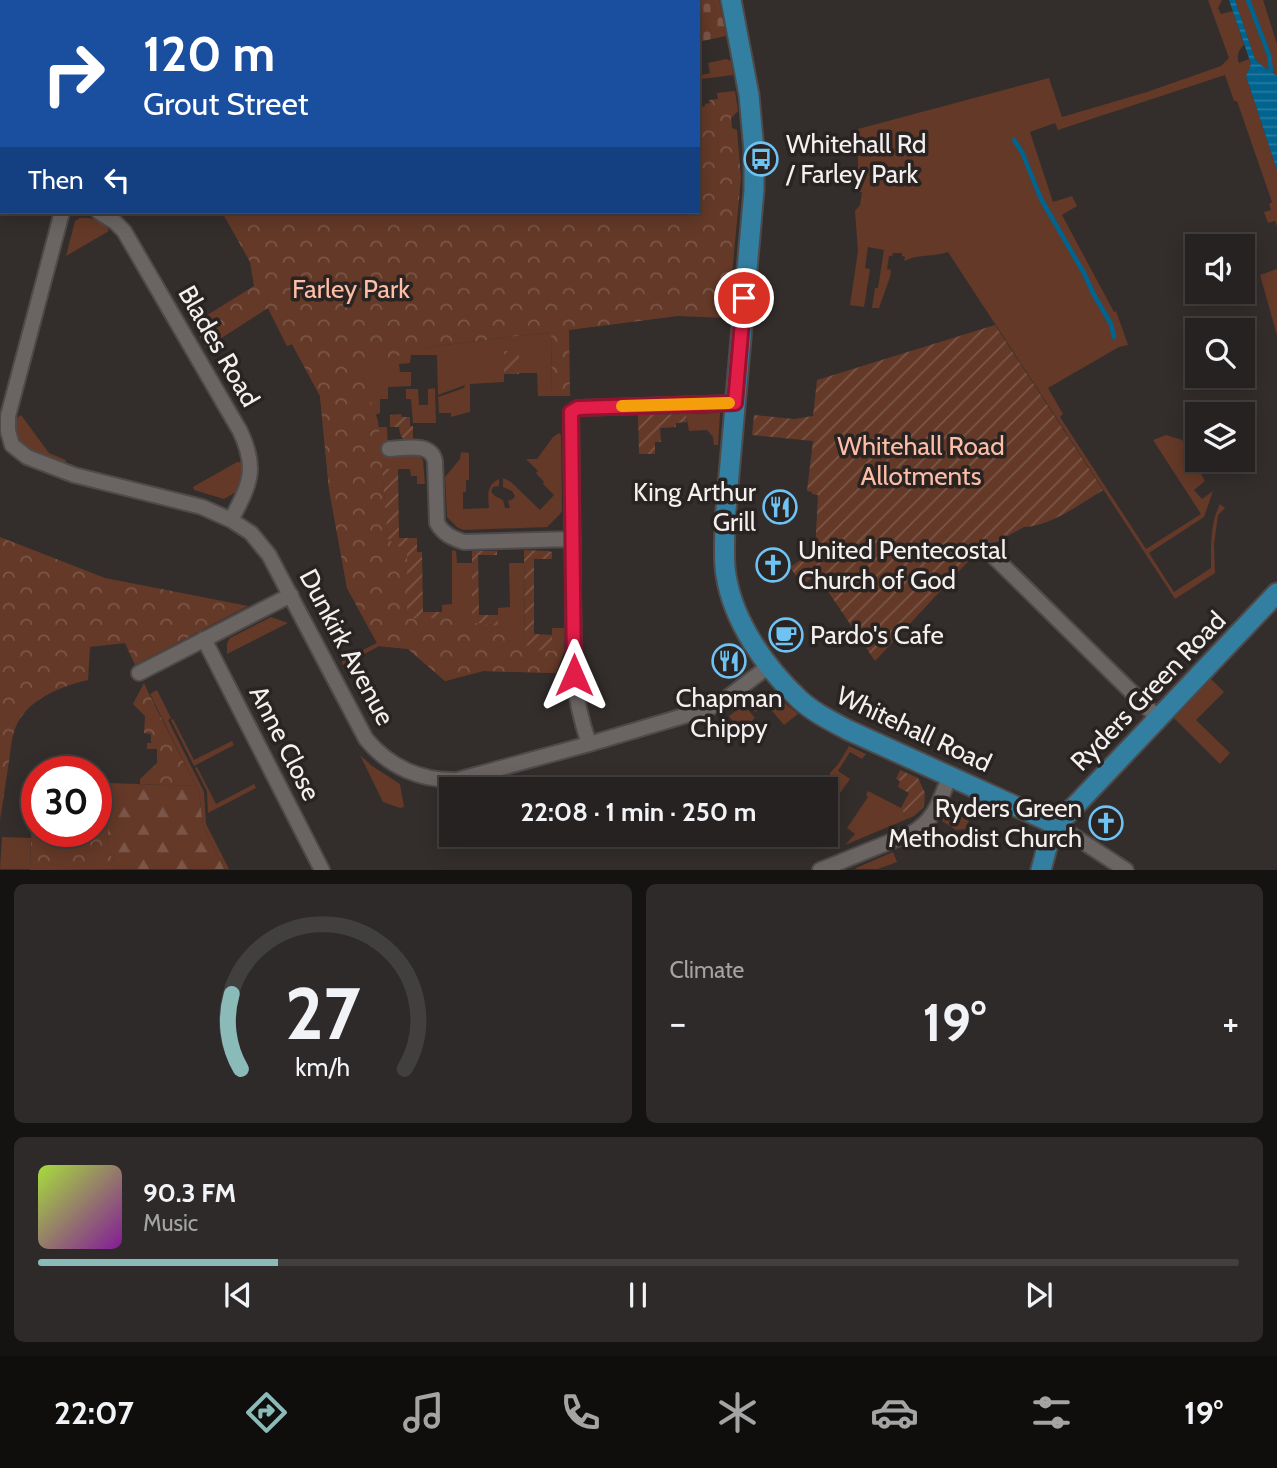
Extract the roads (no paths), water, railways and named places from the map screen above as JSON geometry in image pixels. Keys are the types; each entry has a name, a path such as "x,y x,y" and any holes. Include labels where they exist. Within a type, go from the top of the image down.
{"main road":[{"name":"Whitehall Road","path":"731,0 749,94 754,151 754,190 726,521 726,575 737,612 769,666 797,697 823,717 1057,825"},
{"name":"Ryders Green Road","path":"1057,825 1277,593"},
{"path":"1041,870 1049,840 1057,825"}],"street":[{"name":"Dunkirk Avenue","path":"61,214 8,416 8,432 12,445 27,457 74,475 202,507 232,520 251,533 270,555 366,739 384,757 407,771 439,780 457,780 704,710 719,704 769,666"},
{"name":"Blades Road","path":"102,214 116,222 124,231 249,450 251,469 248,487 232,520"},
{"path":"589,744 576,699 574,675 571,412 578,408 735,403"},
{"path":"389,449 422,448 433,454 437,523 440,529 456,539 464,542 573,539"},
{"path":"987,550 1158,718"},
{"path":"139,673 291,595"},
{"name":"Anne Close","path":"204,639 322,870"},
{"path":"820,870 912,833 925,825 940,801 950,775"},
{"path":"1057,825 1126,870"}],"water":[{"path":"1229,0 1235,0 1255,59 1277,76 1277,170 1246,76 1251,64"}],"waterway":[{"path":"1248,0 1269,55 1271,71"},
{"path":"1014,140 1022,152 1041,199 1111,324 1114,337"}],"place":[{"name":"Whitehall Rd / Farley Park","path":"761,159"},
{"name":"King Arthur Grill","path":"780,507"},
{"name":"United Pentecostal Church of God","path":"773,565"},
{"name":"Pardo's Cafe","path":"786,635"},
{"name":"Chapman Chippy","path":"729,661"},
{"name":"Ryders Green Methodist Church","path":"1106,823"}],"park label":[{"name":"Farley Park","path":"351,289"},
{"name":"Whitehall Road Allotments","path":"921,461"}]}
